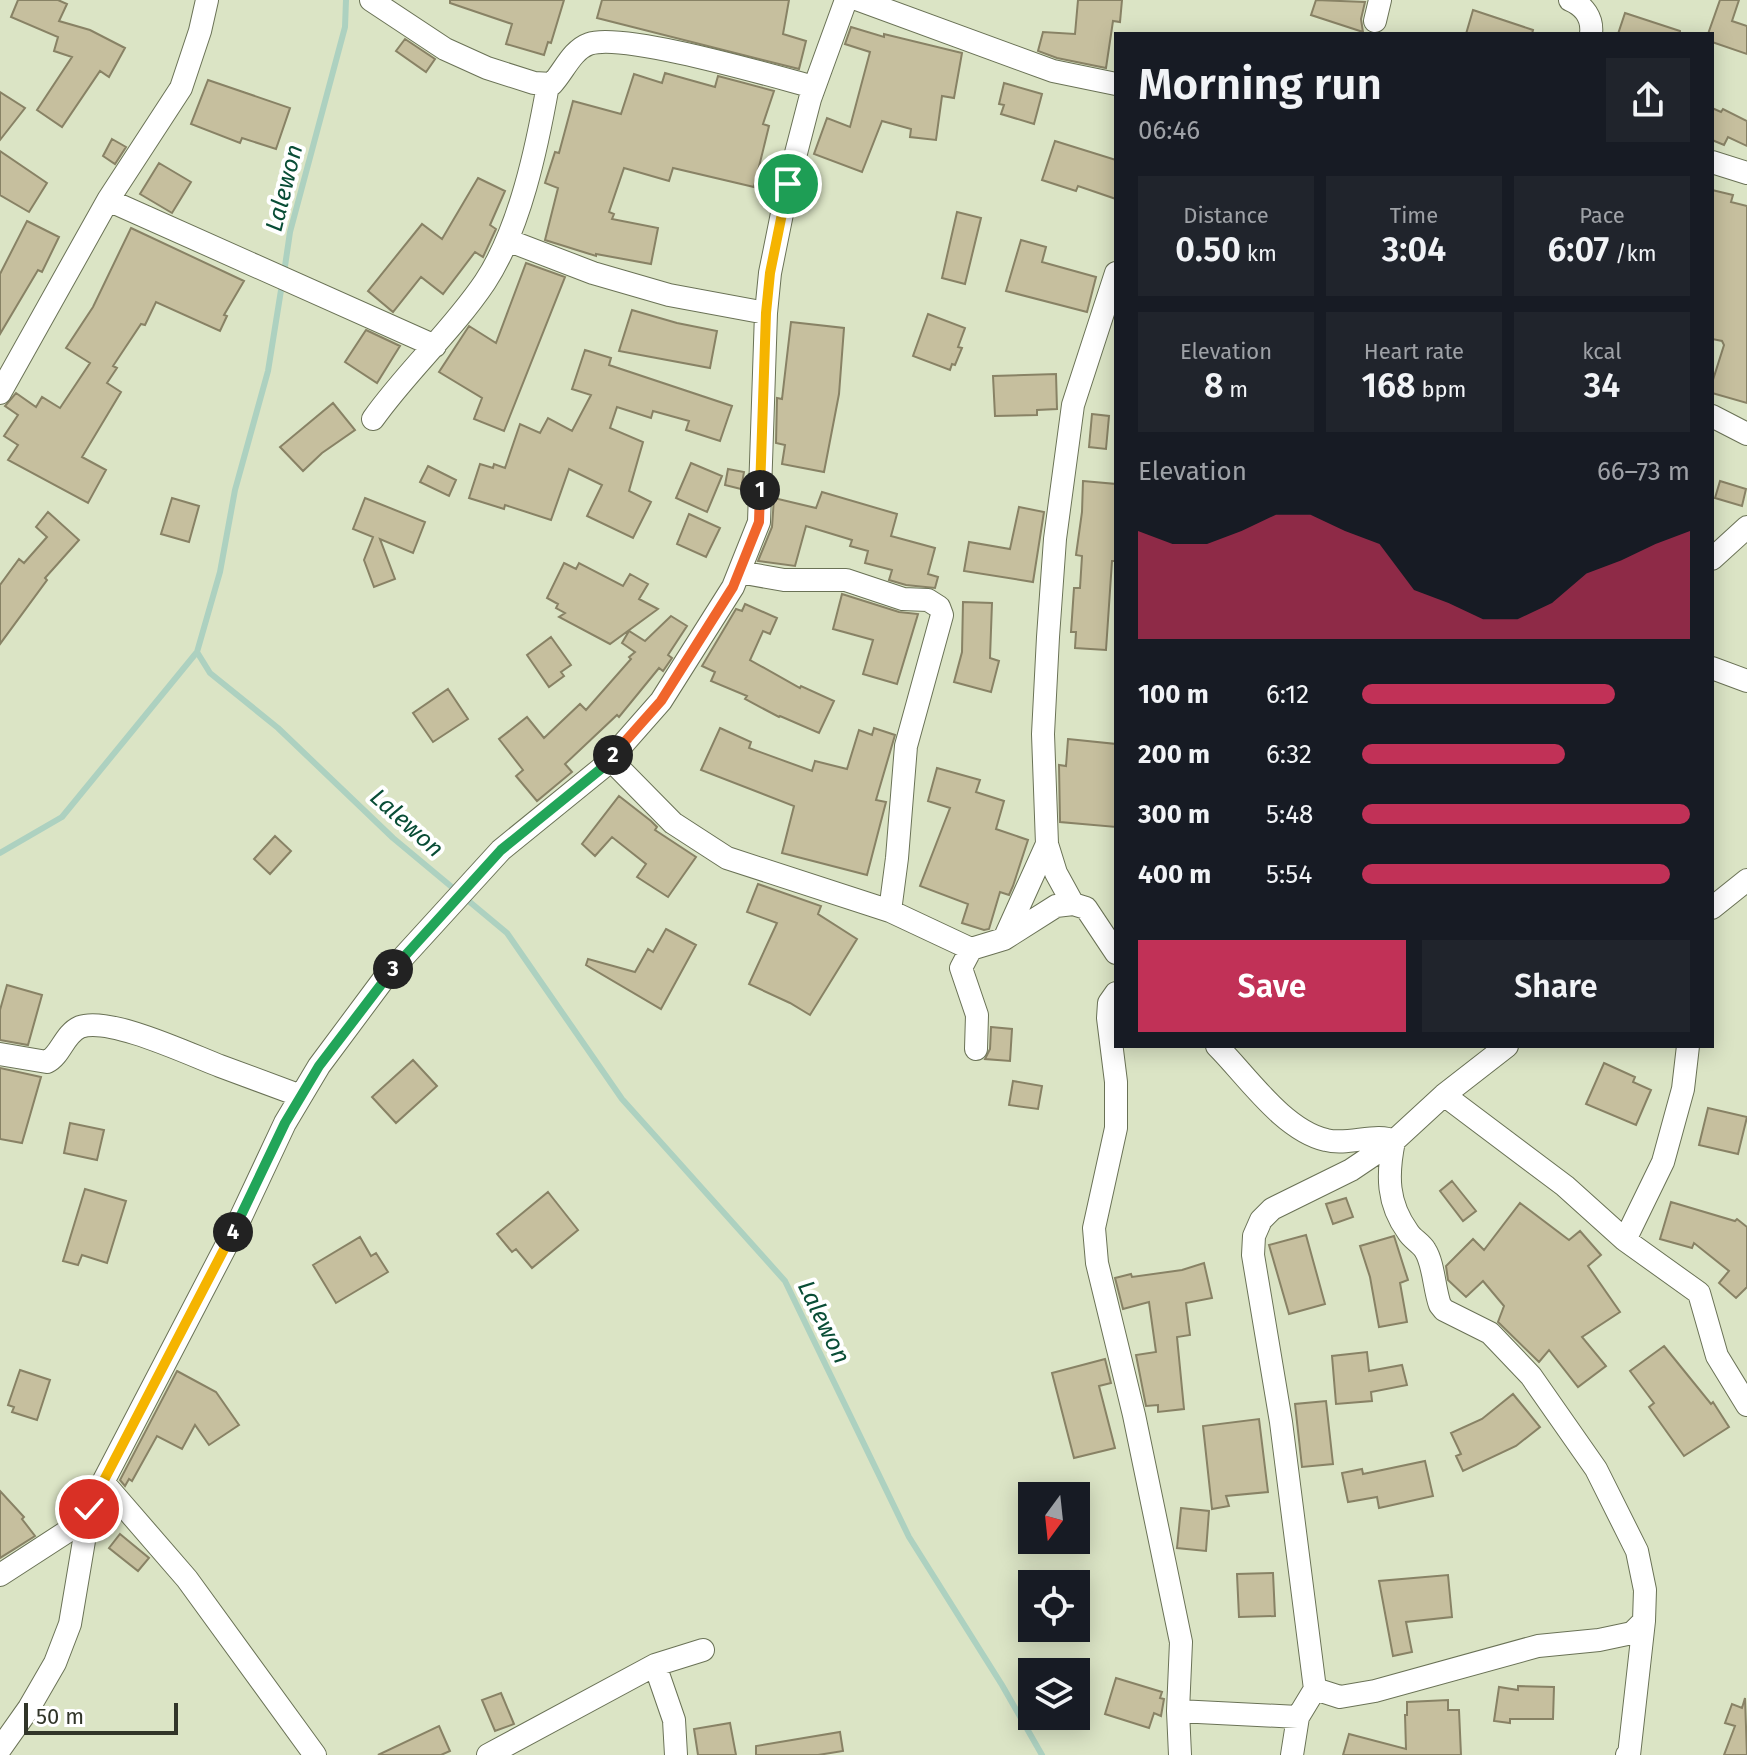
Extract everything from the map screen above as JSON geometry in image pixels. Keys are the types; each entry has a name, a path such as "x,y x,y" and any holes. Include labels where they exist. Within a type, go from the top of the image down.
{"street":[{"path":"0,393 108,200 181,88 207,0"},
{"path":"371,0 445,49 487,68 534,83 548,85 556,81 578,50 604,41 664,50 814,87"},
{"path":"0,1575 71,1529 89,1509 319,1066 386,976 501,850 610,759 661,701 733,587 759,522 770,273 788,184 814,87 846,0"},
{"path":"859,0 1053,71 1114,84"},
{"path":"1570,0 1580,4 1588,15 1591,32"},
{"path":"373,419 485,282 507,240 538,142 548,85"},
{"path":"1714,163 1747,173"},
{"path":"108,200 435,346"},
{"path":"507,240 593,273 669,295 766,313"},
{"path":"1073,904 1056,873 1047,844 1043,734 1055,539 1073,405 1114,279"},
{"path":"1714,417 1747,434"},
{"path":"1714,557 1747,527"},
{"path":"739,572 784,580 846,580 903,599 928,600 939,607 942,615 906,746 890,911"},
{"path":"1714,669 1747,681"},
{"path":"610,759 673,823 727,858 890,911 971,949 1004,939 1056,906 1073,904 1086,908 1114,950"},
{"path":"1004,939 1047,844"},
{"path":"1714,906 1747,880"},
{"path":"971,949 961,968 977,1015 976,1049"},
{"path":"1114,996 1109,1003 1108,1018 1116,1082 1116,1128 1094,1228 1095,1240 1097,1263 1134,1415 1181,1642 1180,1755"},
{"path":"0,1054 47,1062 53,1059 75,1030 88,1025 168,1043 301,1096"},
{"path":"1219,1048 1282,1115 1311,1135 1327,1141 1363,1141 1383,1136 1394,1141"},
{"path":"1292,1755 1298,1717 1315,1689 1281,1422 1253,1255 1254,1236 1261,1220 1272,1209 1351,1170 1394,1141 1444,1095 1504,1048"},
{"path":"1625,1240 1663,1162 1683,1089 1688,1048"},
{"path":"1444,1095 1565,1186 1625,1240 1699,1293 1717,1356 1747,1405"},
{"path":"1394,1141 1389,1168 1393,1203 1408,1232 1427,1252 1440,1305 1490,1333 1531,1376 1596,1469 1637,1551 1645,1590 1644,1621 1629,1755"},
{"path":"103,1482 187,1579 315,1755"},
{"path":"0,1749 55,1663 70,1624 89,1509"},
{"path":"1315,1689 1340,1697 1375,1691 1538,1646 1599,1640 1632,1633 1644,1621"},
{"path":"488,1755 655,1665 703,1650"},
{"path":"655,1665 674,1720 676,1755"},
{"path":"1178,1711 1298,1717"}],"building":[{"path":"18,0 58,0 67,4 59,21 90,30 125,48 109,77 100,71 62,127 37,110 72,57 54,51 58,37 11,17"},
{"path":"450,0 564,0 551,43 548,42 544,55 506,44 512,24 450,3"},
{"path":"602,0 789,0 783,34 806,41 799,69 597,18"},
{"path":"1078,0 1122,0 1120,22 1113,21 1106,68 1038,51 1043,32 1075,34"},
{"path":"1316,0 1365,2 1361,19 1363,32 1311,15"},
{"path":"1720,0 1739,0 1732,21 1747,26 1747,54 1714,43 1714,32 1709,32"},
{"path":"1473,10 1533,30 1532,32 1467,32"},
{"path":"1625,13 1680,31 1680,32 1619,32"},
{"path":"851,27 962,53 954,98 942,96 936,140 910,137 911,129 882,121 862,172 814,154 827,118 850,127 870,52 845,44"},
{"path":"405,39 435,59 426,72 396,51"},
{"path":"665,73 715,87 718,76 774,91 763,124 769,126 754,187 673,168 669,181 624,168 609,212 614,214 612,219 658,228 651,264 596,256 545,240 558,188 545,183 555,152 559,153 573,101 621,114 634,74 662,83"},
{"path":"208,80 290,108 276,149 242,138 240,143 191,124"},
{"path":"1004,83 1042,94 1034,124 1001,114 1004,105 999,104"},
{"path":"0,92 25,108 0,140"},
{"path":"1714,109 1721,112 1723,109 1747,121 1747,146 1728,137 1724,145 1714,141"},
{"path":"112,139 126,147 115,164 103,156"},
{"path":"1055,141 1114,159 1114,198 1078,186 1076,191 1042,180"},
{"path":"0,151 47,183 29,212 0,195"},
{"path":"159,163 191,182 172,213 140,194"},
{"path":"478,178 505,191 490,225 496,229 483,257 475,252 443,294 421,277 393,312 368,291 422,224 442,239"},
{"path":"1714,190 1733,195 1731,202 1747,206 1747,403 1714,394 1714,377 1724,345 1722,341 1714,339"},
{"path":"957,212 981,218 965,284 942,278"},
{"path":"27,221 59,237 42,272 38,270 0,334 0,274"},
{"path":"131,228 244,281 224,315 227,316 220,331 156,302 145,325 141,324 113,366 117,368 107,383 121,392 82,457 106,470 88,503 8,460 18,445 4,436 18,415 5,406 16,393 36,407 42,397 60,408 90,363 66,348 93,307"},
{"path":"1021,240 1046,247 1042,262 1096,277 1087,312 1006,291"},
{"path":"526,263 565,277 504,431 474,419 482,398 439,372 469,326 496,343"},
{"path":"632,310 717,331 710,368 619,351"},
{"path":"928,314 965,328 958,347 962,348 950,370 913,356"},
{"path":"791,322 844,328 839,394 824,472 782,464 785,445 776,443 777,398 782,399"},
{"path":"366,330 400,346 377,383 345,362"},
{"path":"585,350 611,358 609,365 732,406 720,441 686,430 689,421 653,411 651,418 617,407 610,428 643,442 629,491 651,502 633,538 587,516 602,485 569,469 551,520 505,505 504,509 469,498 480,464 505,468 520,424 540,433 548,418 572,431 591,395 572,389"},
{"path":"1056,374 1057,409 1037,410 1037,415 995,416 993,376"},
{"path":"333,403 355,430 303,471 280,447"},
{"path":"1092,414 1109,416 1106,449 1089,447"},
{"path":"691,463 722,476 707,512 676,498"},
{"path":"428,466 456,480 449,496 420,482"},
{"path":"728,469 744,472 741,489 725,485"},
{"path":"1083,481 1114,484 1114,561 1106,650 1075,648 1076,632 1071,632 1074,588 1080,588 1082,556 1076,555"},
{"path":"1720,481 1746,489 1742,506 1715,498"},
{"path":"822,492 897,514 891,536 935,548 928,574 938,577 935,588 889,580 892,570 865,563 868,551 850,546 852,540 806,526 795,566 758,561 772,527 774,498 816,508"},
{"path":"172,498 199,506 189,542 161,534"},
{"path":"365,498 425,522 413,553 380,539 395,579 374,587 364,560 373,537 353,529"},
{"path":"1019,507 1044,512 1033,582 964,571 969,542 1010,549"},
{"path":"48,512 79,540 45,578 47,580 0,644 0,585 19,559 24,563 47,537 36,527"},
{"path":"689,514 720,528 706,557 677,544"},
{"path":"564,563 576,569 579,563 623,586 630,574 648,584 639,599 658,609 610,644 559,617 565,613 556,608 558,604 547,598"},
{"path":"842,594 899,612 918,614 897,684 863,674 873,640 833,629"},
{"path":"963,602 992,603 990,658 999,661 991,692 954,682 962,652"},
{"path":"745,604 777,618 770,634 763,631 750,660 800,688 834,701 819,733 779,717 745,699 747,696 711,681 715,672 702,666 736,609 742,611"},
{"path":"671,616 687,626 668,655 672,658 663,671 659,668 619,717 617,715 565,764 572,772 537,801 516,776 523,770 499,739 527,717 544,738 580,704 586,710 635,652 622,643 629,631 645,641"},
{"path":"551,637 571,665 561,672 564,676 549,687 527,655"},
{"path":"448,689 468,719 433,742 413,713"},
{"path":"720,728 751,742 749,748 812,771 815,761 847,769 859,730 872,735 874,728 895,735 876,800 886,802 867,875 782,853 794,806 701,770"},
{"path":"1068,739 1114,744 1114,827 1060,822 1059,765 1066,766"},
{"path":"937,768 980,780 976,792 1004,801 996,829 1028,840 1009,895 1000,892 989,929 962,923 968,904 920,886 950,808 928,801"},
{"path":"619,796 651,821 657,827 655,830 696,857 668,897 637,877 646,864 612,837 595,856 582,844"},
{"path":"275,836 291,851 270,874 254,859"},
{"path":"758,884 821,906 818,914 857,939 810,1015 749,984 777,923 747,912"},
{"path":"666,929 696,945 661,1009 586,965 588,959 635,972 648,949 653,952"},
{"path":"7,985 42,995 28,1045 0,1040 0,1010"},
{"path":"991,1027 1012,1029 1010,1061 985,1059 990,1049"},
{"path":"413,1060 437,1086 396,1123 372,1097"},
{"path":"1604,1063 1635,1077 1633,1082 1651,1090 1636,1125 1586,1104"},
{"path":"0,1068 41,1077 22,1143 0,1139"},
{"path":"1013,1081 1042,1086 1038,1109 1009,1105"},
{"path":"1708,1108 1747,1117 1738,1154 1699,1145"},
{"path":"70,1123 104,1130 97,1160 64,1153"},
{"path":"1452,1181 1476,1211 1463,1221 1440,1191"},
{"path":"85,1189 126,1201 107,1263 82,1255 78,1265 63,1261"},
{"path":"548,1192 578,1230 532,1268 516,1249 512,1252 497,1234"},
{"path":"1346,1198 1353,1217 1333,1224 1326,1204"},
{"path":"1671,1202 1735,1221 1737,1219 1747,1227 1747,1287 1736,1298 1719,1283 1729,1271 1694,1243 1692,1248 1660,1239"},
{"path":"1520,1203 1569,1240 1580,1231 1601,1255 1588,1266 1620,1312 1582,1337 1606,1366 1578,1387 1549,1350 1539,1362 1498,1322 1504,1306 1483,1281 1466,1297 1448,1280 1446,1266 1473,1239 1484,1250"},
{"path":"1306,1235 1325,1304 1289,1314 1269,1245"},
{"path":"1394,1236 1408,1280 1400,1283 1407,1322 1379,1327 1370,1277 1360,1246"},
{"path":"360,1237 371,1256 376,1253 388,1272 336,1303 313,1265"},
{"path":"1204,1263 1212,1298 1186,1303 1190,1335 1177,1337 1184,1409 1158,1412 1158,1405 1146,1406 1136,1355 1156,1352 1149,1302 1123,1309 1115,1278 1182,1270"},
{"path":"1664,1346 1711,1404 1713,1402 1729,1427 1684,1456 1649,1407 1654,1403 1630,1371"},
{"path":"1367,1352 1369,1371 1402,1365 1407,1385 1371,1392 1372,1401 1336,1404 1332,1356"},
{"path":"1105,1359 1111,1383 1099,1386 1115,1448 1074,1458 1052,1373"},
{"path":"20,1370 50,1380 37,1420 12,1412 14,1407 8,1405"},
{"path":"177,1371 216,1392 239,1425 209,1445 195,1425 182,1449 157,1436 132,1481 129,1479 125,1486 120,1480"},
{"path":"1513,1394 1540,1427 1516,1446 1463,1471 1456,1456 1461,1454 1451,1433 1482,1419"},
{"path":"1326,1401 1333,1464 1302,1467 1295,1404"},
{"path":"1259,1419 1268,1492 1226,1496 1229,1506 1212,1509 1203,1426"},
{"path":"1425,1461 1433,1496 1379,1508 1377,1497 1348,1502 1342,1473 1362,1469 1363,1474"},
{"path":"0,1491 24,1517 22,1519 35,1536 0,1558"},
{"path":"1181,1508 1209,1511 1206,1551 1177,1548"},
{"path":"120,1534 149,1558 138,1571 109,1548"},
{"path":"1273,1573 1275,1616 1239,1617 1237,1574"},
{"path":"1448,1575 1452,1617 1406,1622 1412,1652 1393,1656 1379,1581"},
{"path":"1116,1678 1162,1692 1161,1716 1154,1713 1149,1728 1105,1714"},
{"path":"1518,1686 1554,1687 1553,1719 1510,1719 1510,1723 1494,1721 1499,1687 1518,1690"},
{"path":"501,1693 514,1724 495,1731 482,1700"},
{"path":"1745,1698 1747,1755 1724,1755 1735,1726 1725,1723 1732,1704 1742,1708"},
{"path":"1448,1700 1448,1710 1459,1710 1461,1755 1343,1755 1349,1734 1406,1749 1407,1702"},
{"path":"730,1723 736,1755 698,1755 694,1729"},
{"path":"439,1726 450,1751 441,1755 378,1755"},
{"path":"840,1732 843,1751 818,1755 756,1755 756,1746"}],"waterway":[{"name":"Lalewon","path":"284,273 290,232 345,27 346,0"},
{"name":"Lalewon","path":"0,853 62,817 197,652 220,572 235,490 268,371 282,284"},
{"name":"Lalewon","path":"197,652 210,673 278,728 393,838 507,933 622,1099 785,1281 909,1537 1042,1755"}],"route":[{"path":"89,1509 239,1221 285,1123 319,1066 386,976 501,850 602,768 661,701 733,587 759,522 766,313 770,273 788,184"}]}
